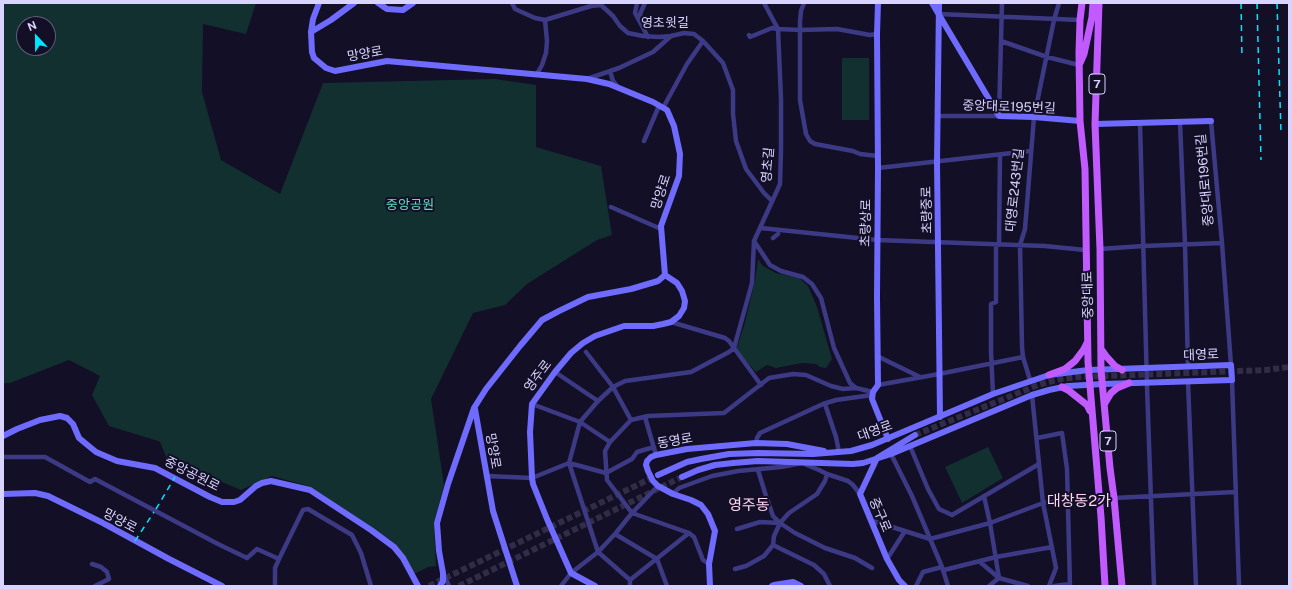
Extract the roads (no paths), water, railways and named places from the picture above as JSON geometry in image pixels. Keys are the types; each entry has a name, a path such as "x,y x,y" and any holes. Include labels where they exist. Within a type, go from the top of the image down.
{"main road":[{"name":"중앙대로","path":"1082,3 1079,65 1080,121 1085,169 1088,370 1105,586"},
{"name":"중앙대로","path":"1079,65 1084,54 1092,17 1093,3"},
{"name":"중앙대로","path":"1099,3 1095,124 1100,249 1101,370 1122,586"},
{"path":"1049,375 1065,369 1075,361 1084,350 1088,341"},
{"path":"1101,348 1115,366 1122,370"},
{"path":"1105,403 1114,390 1129,383"},
{"path":"1062,387 1088,405 1092,413"}],"street":[{"name":"망양로","path":"319,3 313,19 311,32 312,52 314,58 326,68 335,71 387,61 587,78 619,88 666,110 674,126 680,154 679,176 662,222 661,229 665,275"},
{"path":"311,32 331,20 354,3"},
{"path":"378,3 387,10 403,10 413,3"},
{"path":"512,3 515,9 535,18 545,20 547,41 546,53 537,74"},
{"path":"637,3 635,13 648,37"},
{"path":"641,22 640,14 645,3"},
{"name":"영초길","path":"734,348 752,283 754,241 780,184 781,99 778,29 764,3"},
{"path":"767,9 770,3"},
{"path":"804,3 801,11 800,30 800,100 806,134 810,141 816,144 878,156"},
{"name":"초량상로","path":"878,3 878,385"},
{"path":"932,3 999,116"},
{"name":"초량중로","path":"939,3 937,162 940,417"},
{"path":"999,116 1002,3"},
{"name":"대영로243번길","path":"1030,380 1023,357 1022,347 1020,245 1024,229 1034,117 1054,20 1059,3"},
{"name":"영초윗길","path":"545,20 591,6 601,5 628,33 648,37 671,36 684,33 694,34 703,41 723,63 733,90 733,114 736,141 746,170 772,201"},
{"path":"939,14 1080,20"},
{"path":"749,35 750,37 772,28 800,30 836,29 870,35 877,34"},
{"path":"587,78 610,71 653,52 671,36"},
{"path":"644,141 661,107 703,41"},
{"path":"1001,41 1047,57 1079,65"},
{"path":"610,71 613,81 619,88"},
{"name":"중앙대로195번길","path":"937,116 1034,117 1080,121"},
{"name":"중앙대로196번길","path":"1095,124 1211,121 1231,365"},
{"path":"1140,122 1154,586"},
{"name":"중앙대로196번길","path":"1180,122 1188,367"},
{"path":"878,168 1030,151"},
{"path":"993,394 991,364 991,304 996,302 1000,155"},
{"path":"611,207 661,229"},
{"path":"761,228 877,240 1020,245 1086,250"},
{"path":"773,238 778,234"},
{"path":"754,241 770,265 781,271 803,277 812,284 821,298 834,348 850,383 856,388 873,394"},
{"path":"1100,249 1222,243"},
{"path":"440,586 443,581 443,573 439,551 437,523 442,500 449,479 474,408 486,389 524,340 542,320 559,311 588,298 632,289 658,281 665,275 677,283 682,291 685,301 684,308 679,316 671,322"},
{"path":"671,322 725,338 729,341 761,384"},
{"name":"영주로","path":"572,573 532,478 530,415 532,404 555,372 571,353 582,343 595,336 624,326 652,326 671,322"},
{"path":"630,586 630,580 598,552 569,463 580,422 612,387 625,381 692,372 734,348"},
{"path":"586,352 612,387 631,420"},
{"path":"877,356 920,378"},
{"path":"888,439 872,399 878,385 1023,357"},
{"name":"대영로","path":"658,475 687,462 715,456 758,453 801,454 851,451 888,439 993,394 1030,380 1049,375 1088,370 1231,365 1232,380 1147,382 1062,387 1032,395 891,454 853,464 758,461 733,463 704,468 682,476"},
{"path":"555,372 598,401"},
{"path":"709,564 703,560 694,537 689,533 632,513 606,480 605,451 610,442 631,420 645,417 724,412 770,378 793,374 806,375 831,386 843,389 856,388"},
{"path":"1232,380 1239,586"},
{"path":"1188,381 1196,586"},
{"path":"756,443 760,433 790,418 836,400 873,394"},
{"path":"1032,395 1043,503 1056,568 1049,586"},
{"path":"532,404 580,422 610,442"},
{"path":"825,404 836,437 839,452"},
{"name":"망양로","path":"474,408 493,511 517,586"},
{"name":"중앙공원로","path":"3,436 40,420 60,416 67,418 73,424 80,438 96,452 117,461 155,468 222,502 227,503 240,500 256,486 271,481 310,490 394,547 403,558 418,586"},
{"path":"645,417 656,455"},
{"path":"1037,438 1062,433 1067,469 1070,585 1054,586"},
{"path":"872,445 915,435 877,458"},
{"name":"동영로","path":"658,486 653,481 646,465 647,461 656,455 687,449 756,443 787,444 830,453"},
{"path":"799,446 806,451 801,454"},
{"path":"910,446 928,488 939,509 952,515 1039,464"},
{"path":"487,476 532,478 569,463 606,473 632,459 637,452 654,447"},
{"path":"891,454 943,569 948,586"},
{"path":"3,457 45,457 90,482 95,479 247,558 256,549 279,559"},
{"name":"중구로","path":"877,458 860,494 887,558 899,580 905,586"},
{"path":"673,494 679,488 712,476 738,471 758,470 802,463 826,474 848,481 860,494"},
{"path":"758,470 773,516 780,523 795,533 825,548 855,558 872,568"},
{"path":"735,569 746,566 764,556 773,545 774,536 780,523 790,513 817,494 825,481 826,474"},
{"path":"561,586 572,573 598,552 658,486 673,494 701,505 708,514 716,532 709,564 709,585"},
{"path":"1114,498 1235,492"},
{"name":"망양로","path":"3,494 35,493 48,496 103,523 222,586"},
{"path":"984,496 990,522 999,578"},
{"path":"870,520 905,530 930,540 990,522 1043,503 1099,498"},
{"path":"275,586 275,568 303,510 308,509 352,535 360,553 371,586"},
{"path":"737,529 760,522 780,523"},
{"name":"중구로","path":"887,558 905,530"},
{"path":"630,580 689,533"},
{"path":"615,534 657,559 667,586"},
{"path":"773,545 814,565 824,574 830,586"},
{"path":"916,586 924,572 1052,547"},
{"path":"980,562 999,578 1028,586"},
{"path":"92,564 101,567 107,572 109,579 94,586"},
{"path":"443,573 449,586"},
{"path":"572,573 595,586"},
{"path":"989,586 999,578"},
{"path":"1008,580 1009,586"},
{"path":"774,586 793,582 801,586"}],"tunnel":[{"path":"915,435 1038,385 1061,379 1266,370 1289,367"},
{"path":"429,586 658,475"},
{"path":"459,586 682,477"}],"railway":[{"path":"1241,3 1242,58"},
{"path":"1257,3 1261,160"},
{"path":"1277,3 1281,133"},
{"path":"156,509 175,477"},
{"path":"135,541 154,512"}],"district":[{"name":"대창동2가","path":"1079,501"},
{"name":"영주동","path":"749,505"}],"park label":[{"name":"중앙공원","path":"410,205"}]}
